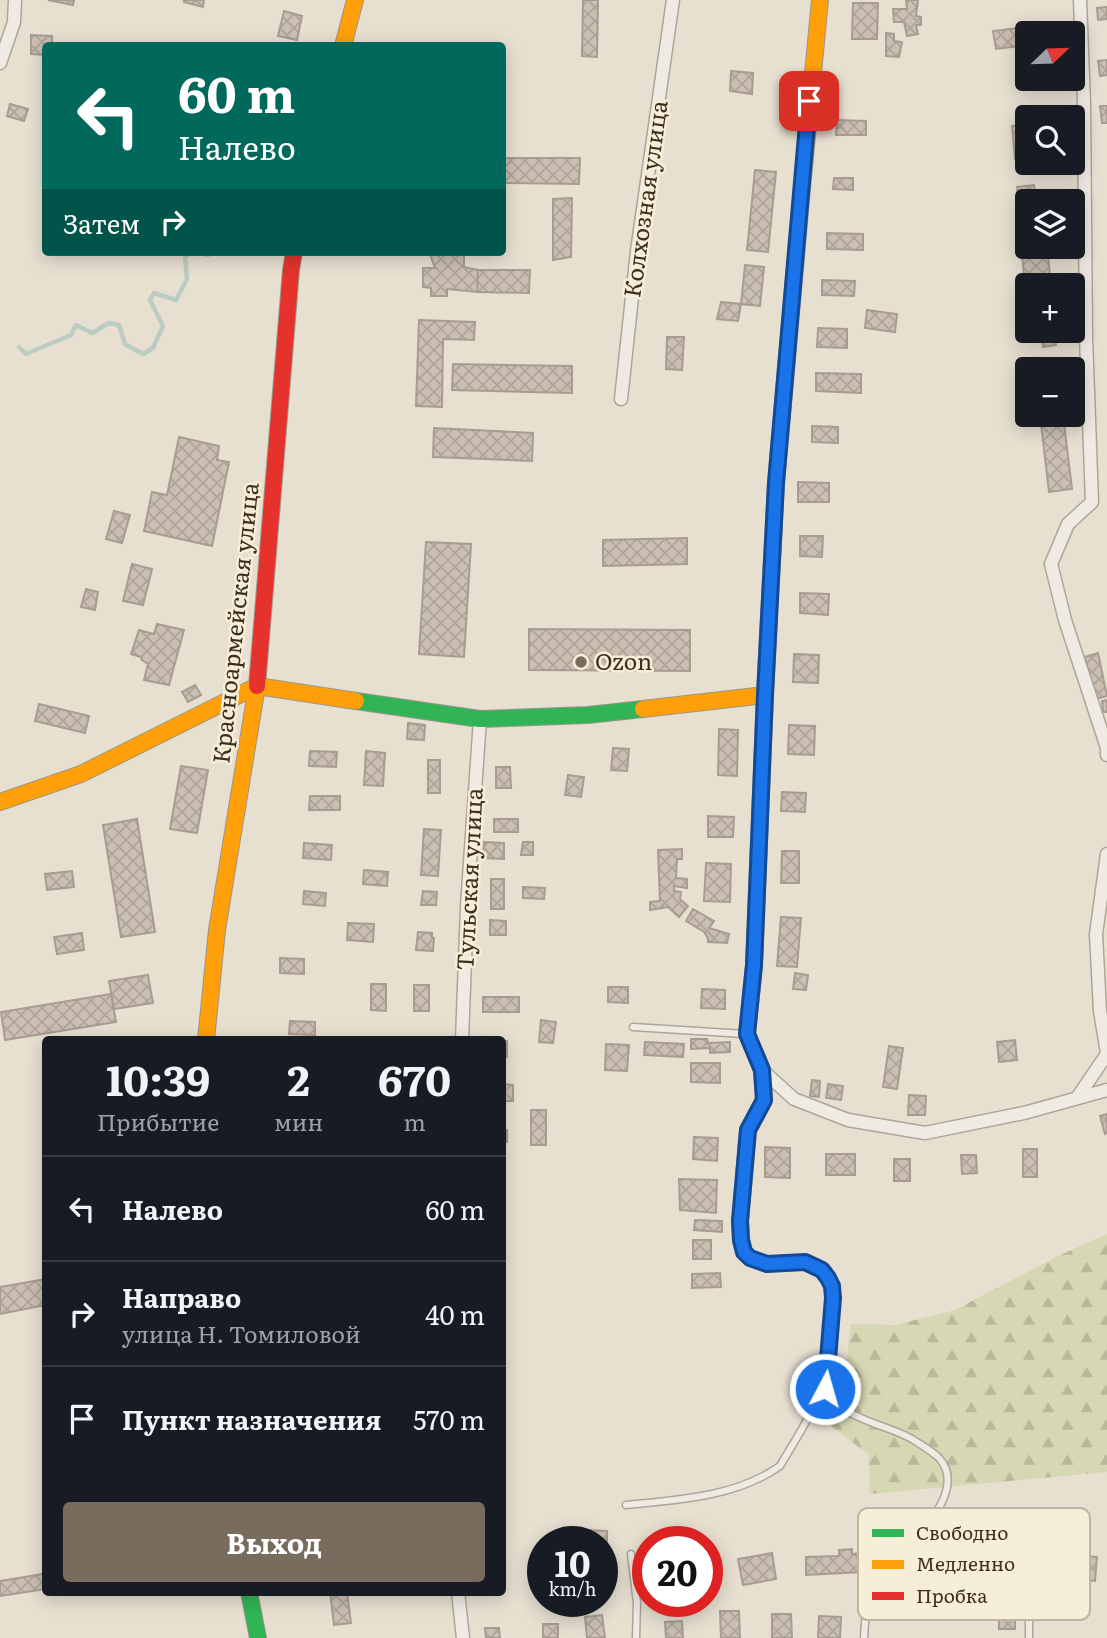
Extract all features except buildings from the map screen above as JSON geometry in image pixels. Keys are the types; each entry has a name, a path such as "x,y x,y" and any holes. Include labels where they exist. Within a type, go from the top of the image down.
{"street":[{"path":"0,63 14,22 15,0"},
{"name":"Колхозная улица","path":"621,399 638,251 673,0"},
{"path":"744,1252 740,1221 748,1130 764,1100 762,1070 747,1034 754,965 776,483 820,0"},
{"path":"1080,0 1092,502 1068,524 1051,564 1065,620 1107,755"},
{"path":"344,42 351,6"},
{"name":"Красноармейская улица","path":"206,1036 217,930 257,686 293,256"},
{"path":"0,802 81,774 257,686 480,719 588,715 765,695"},
{"name":"Тульская улица","path":"461,1036 480,719"},
{"path":"1077,1098 1107,1053 1100,1010 1096,934 1107,854"},
{"path":"762,1070 794,1099 848,1120 925,1133 1024,1114 1107,1090"},
{"path":"250,1596 258,1638"},
{"path":"458,1596 463,1638"}],"lane":[{"path":"633,1027 747,1034"},
{"path":"626,1505 685,1499 725,1491 772,1472 780,1466 813,1409 828,1359 832,1286 822,1270 805,1262 767,1264 750,1258 744,1252"},
{"path":"822,1377 825,1389 836,1404 905,1435 940,1459 946,1471 946,1485 939,1508"},
{"path":"631,1554 637,1603 636,1638"},
{"path":"864,1638 866,1620"},
{"path":"1029,1620 1029,1638"}],"green space":[{"path":"1107,1234 1107,1472 870,1494 869,1455 827,1423 846,1365 851,1324 895,1325 955,1310 1058,1256"}],"waterway":[{"path":"19,347 26,354 71,335 76,325 92,333 109,323 119,325 125,344 143,354 153,348 163,326 150,300 154,293 176,300 187,279 186,256"}],"traffic: fast":[{"path":"765,693 776,483 801,199"},
{"path":"356,701 480,719 588,715 643,709"},
{"path":"250,1596 258,1638"}],"traffic: slow":[{"path":"344,42 355,0"},
{"path":"801,199 820,0"},
{"path":"0,802 81,774 257,686 356,701"},
{"path":"206,1036 217,930 257,686"},
{"path":"744,1252 740,1221 748,1130 764,1100 762,1070 747,1034 754,965 765,693"},
{"path":"643,709 765,695"}],"traffic: jam":[{"path":"257,686 293,256"}],"place":[{"name":"Ozon","path":"581,662"}],"route":[{"path":"809,101 776,483 754,965 747,1034 762,1070 764,1100 748,1130 740,1221 744,1252 750,1258 767,1264 805,1262 822,1270 828,1278 833,1298 828,1359 822,1377 825,1389"}]}
